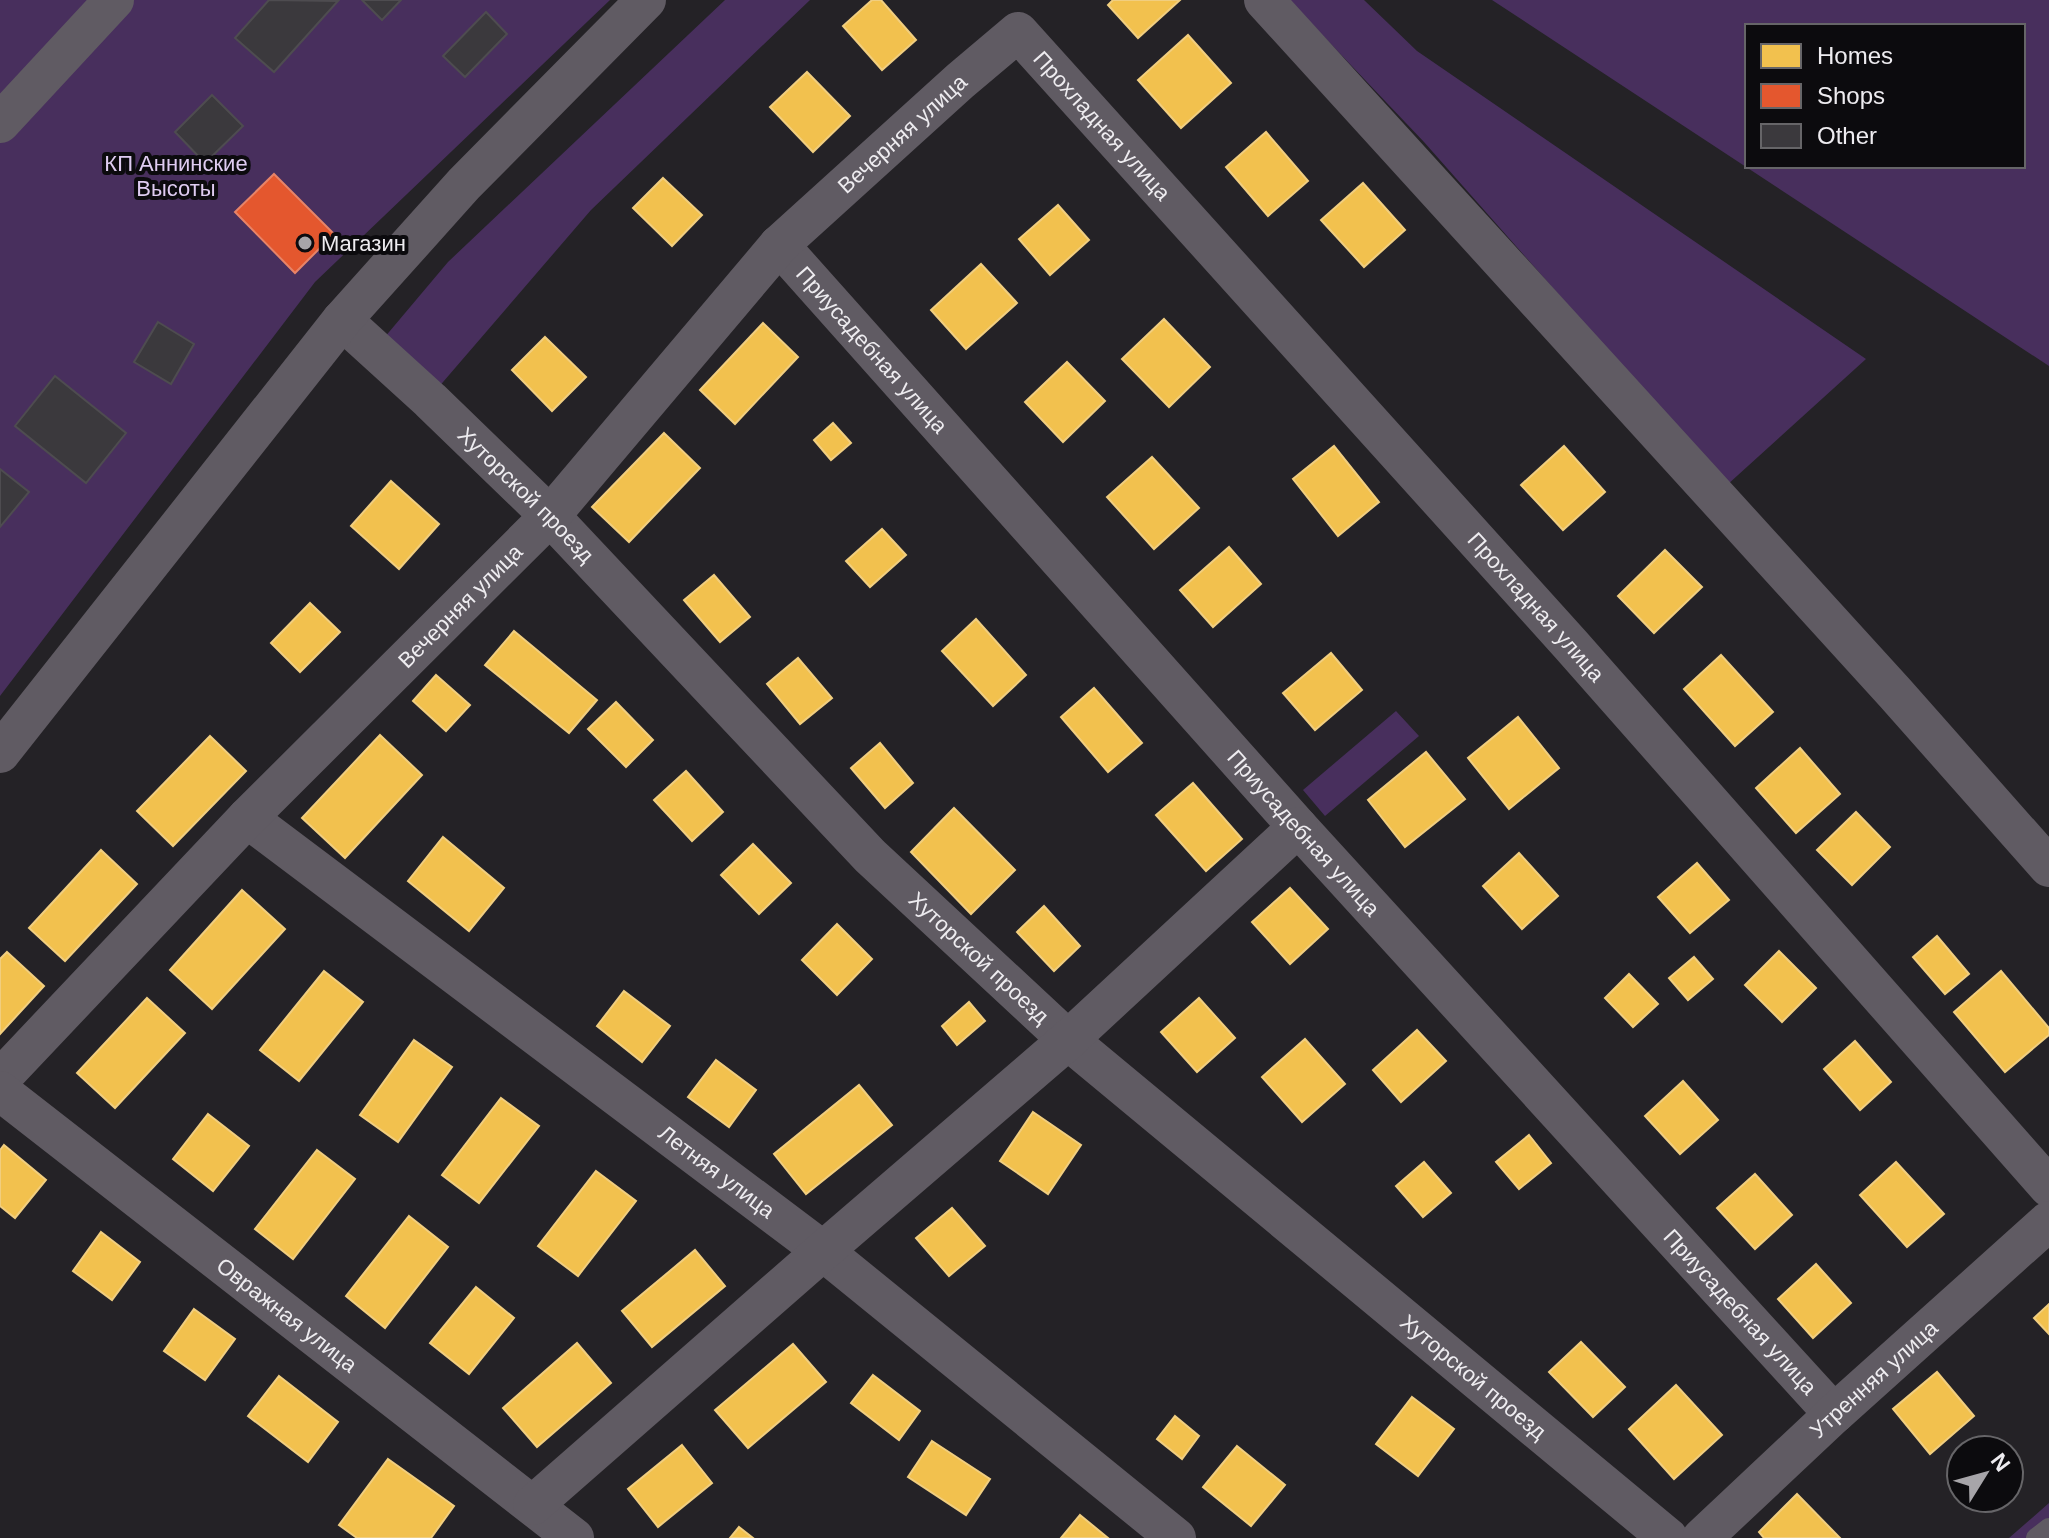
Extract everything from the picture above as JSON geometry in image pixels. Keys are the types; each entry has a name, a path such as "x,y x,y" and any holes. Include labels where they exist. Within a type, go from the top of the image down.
{"street":[{"path":"0,123 114,0"},
{"path":"0,753 342,320 464,184 646,0"},
{"path":"1264,0 1895,693 2049,867"},
{"name":"Вечерняя улица","path":"0,1079 247,818 550,516 779,245 1018,32"},
{"name":"Прохладная улица","path":"1018,32 1581,657 2049,1187"},
{"name":"Приусадебная улица","path":"779,245 1298,827 1834,1414"},
{"name":"Хуторской проезд","path":"342,320 550,516 870,856 1068,1040 1668,1538"},
{"name":"Летняя улица","path":"247,818 823,1251 1176,1538"},
{"path":"533,1505 1068,1040 1298,827"},
{"name":"Овражная улица","path":"0,1091 574,1538"},
{"name":"Утренняя улица","path":"1702,1538 1834,1414 2049,1221"}],"lane":[{"path":"2036,1538 2049,1528"}],"green space":[{"name":"КП Аннинские Высоты","path":"0,0 610,0 315,282 0,696"},
{"path":"725,0 810,0 591,210 437,389 384,338 448,262"},
{"path":"1289,0 1364,0 1417,51 1866,359 1727,485 1424,142"},
{"path":"1492,0 2049,0 2049,366 1748,168 2025,168 2025,24 1745,24 1745,166"},
{"path":"1396,711 1419,736 1325,816 1303,790"},
{"path":"2049,1503 2049,1538 2009,1538"}],"building: Homes":[{"path":"872,0 881,0 916,40 882,70 843,26"},
{"path":"1113,0 1180,0 1138,38 1108,5"},
{"path":"1188,35 1231,83 1181,128 1138,80"},
{"path":"807,72 850,116 813,152 770,107"},
{"path":"1266,132 1308,181 1268,216 1226,167"},
{"path":"663,178 702,215 672,246 633,208"},
{"path":"1363,183 1405,230 1364,267 1321,220"},
{"path":"1058,205 1089,240 1050,275 1019,239"},
{"path":"981,264 1017,303 966,349 931,310"},
{"path":"1164,319 1210,367 1169,407 1122,359"},
{"path":"763,323 798,357 735,424 700,390"},
{"path":"545,337 586,377 552,411 512,370"},
{"path":"1067,362 1105,401 1063,442 1025,402"},
{"path":"833,423 851,443 831,460 814,440"},
{"path":"664,433 700,468 629,542 592,507"},
{"path":"1334,446 1379,502 1338,536 1293,479"},
{"path":"1564,446 1605,492 1563,530 1521,485"},
{"path":"1152,457 1199,508 1154,549 1107,497"},
{"path":"391,481 439,524 399,569 351,526"},
{"path":"882,529 906,555 870,587 846,561"},
{"path":"1229,547 1261,584 1213,627 1180,590"},
{"path":"1665,550 1702,587 1654,633 1618,596"},
{"path":"714,575 750,617 720,642 684,600"},
{"path":"310,603 340,632 300,672 271,643"},
{"path":"976,619 1026,675 993,706 942,651"},
{"path":"514,631 597,700 569,733 485,665"},
{"path":"1331,653 1362,690 1315,730 1283,693"},
{"path":"1721,655 1773,712 1735,746 1684,689"},
{"path":"798,658 832,698 800,724 767,684"},
{"path":"436,675 470,705 446,731 413,701"},
{"path":"1094,688 1142,743 1108,772 1061,717"},
{"path":"616,702 653,740 626,767 588,729"},
{"path":"1518,717 1559,768 1509,809 1468,758"},
{"path":"380,735 422,775 345,858 302,818"},
{"path":"210,736 246,771 173,846 137,811"},
{"path":"880,743 913,783 885,808 851,768"},
{"path":"1800,748 1840,794 1796,833 1756,788"},
{"path":"1426,752 1465,799 1405,847 1368,800"},
{"path":"686,771 723,812 692,841 654,800"},
{"path":"1193,783 1242,839 1206,871 1156,815"},
{"path":"954,808 1015,870 971,914 911,852"},
{"path":"1856,812 1890,847 1852,885 1817,850"},
{"path":"443,837 504,888 469,931 408,881"},
{"path":"753,844 791,883 759,914 721,875"},
{"path":"101,850 137,884 65,961 29,928"},
{"path":"1519,853 1558,896 1522,929 1483,886"},
{"path":"1697,863 1729,900 1690,933 1658,897"},
{"path":"1290,888 1328,929 1290,964 1252,922"},
{"path":"242,890 285,929 212,1009 170,970"},
{"path":"1044,906 1080,946 1054,971 1017,932"},
{"path":"837,924 872,959 837,995 802,960"},
{"path":"1937,936 1969,974 1945,994 1913,957"},
{"path":"1779,951 1816,988 1782,1022 1745,985"},
{"path":"7,952 44,986 0,1034 0,959"},
{"path":"1694,957 1713,979 1688,1000 1669,978"},
{"path":"324,971 363,1002 299,1081 260,1050"},
{"path":"2001,971 2049,1028 2049,1035 2005,1072 1954,1012"},
{"path":"1629,974 1658,1004 1633,1027 1605,998"},
{"path":"624,991 670,1026 642,1062 597,1026"},
{"path":"147,998 185,1033 115,1108 77,1073"},
{"path":"1199,998 1235,1038 1197,1072 1161,1032"},
{"path":"969,1002 985,1021 957,1045 942,1026"},
{"path":"1417,1030 1446,1061 1401,1102 1373,1070"},
{"path":"1305,1039 1345,1084 1302,1122 1262,1077"},
{"path":"414,1040 452,1067 398,1142 360,1115"},
{"path":"1855,1041 1891,1082 1860,1110 1824,1069"},
{"path":"716,1060 756,1090 729,1127 688,1097"},
{"path":"1683,1081 1718,1120 1680,1154 1645,1116"},
{"path":"859,1085 892,1125 806,1194 774,1154"},
{"path":"501,1098 539,1126 479,1203 442,1175"},
{"path":"1033,1112 1081,1145 1048,1194 1000,1161"},
{"path":"208,1114 249,1146 213,1191 173,1159"},
{"path":"1529,1135 1551,1163 1519,1189 1496,1162"},
{"path":"4,1145 46,1180 15,1218 0,1206 0,1150"},
{"path":"317,1150 355,1179 293,1259 255,1229"},
{"path":"1424,1162 1451,1193 1423,1217 1396,1186"},
{"path":"1896,1162 1944,1214 1907,1247 1860,1195"},
{"path":"596,1171 636,1201 578,1276 538,1246"},
{"path":"1755,1174 1792,1215 1755,1249 1717,1208"},
{"path":"952,1208 985,1246 949,1276 916,1238"},
{"path":"409,1216 448,1247 385,1328 346,1296"},
{"path":"101,1232 140,1262 112,1300 73,1271"},
{"path":"695,1250 725,1286 652,1347 622,1311"},
{"path":"1816,1264 1851,1303 1813,1338 1778,1299"},
{"path":"476,1287 514,1318 469,1374 430,1343"},
{"path":"2049,1304 2049,1334 2034,1318"},
{"path":"194,1309 235,1339 205,1380 164,1351"},
{"path":"1581,1342 1625,1387 1593,1417 1549,1372"},
{"path":"577,1343 611,1383 537,1447 503,1408"},
{"path":"793,1344 826,1382 748,1448 715,1410"},
{"path":"1937,1372 1974,1416 1953,1434 1945,1434 1945,1441 1930,1454 1893,1409"},
{"path":"873,1375 920,1411 899,1440 851,1403"},
{"path":"279,1376 338,1422 308,1462 248,1416"},
{"path":"1676,1385 1722,1435 1674,1479 1629,1429"},
{"path":"1412,1397 1454,1429 1418,1476 1376,1444"},
{"path":"1175,1416 1199,1436 1182,1459 1157,1439"},
{"path":"932,1441 990,1479 966,1515 908,1477"},
{"path":"682,1445 712,1483 658,1527 628,1489"},
{"path":"1237,1446 1285,1485 1251,1526 1203,1487"},
{"path":"388,1459 454,1506 431,1538 357,1538 339,1525"},
{"path":"1797,1494 1840,1538 1764,1538 1759,1532"},
{"path":"1080,1515 1108,1538 1061,1538"},
{"path":"739,1527 753,1538 730,1538"}],"building: Shops":[{"path":"274,174 334,234 295,273 235,212"}],"building: Other":[{"path":"269,0 338,1 274,72 235,38"},
{"path":"362,0 401,0 382,20"},
{"path":"486,12 507,34 465,77 443,56"},
{"path":"212,95 243,126 205,163 175,132"},
{"path":"158,322 194,344 171,384 134,362"},
{"path":"55,376 126,433 86,483 15,426"},
{"path":"0,469 29,492 0,527"}],"place":[{"name":"Магазин","path":"305,243"}]}
